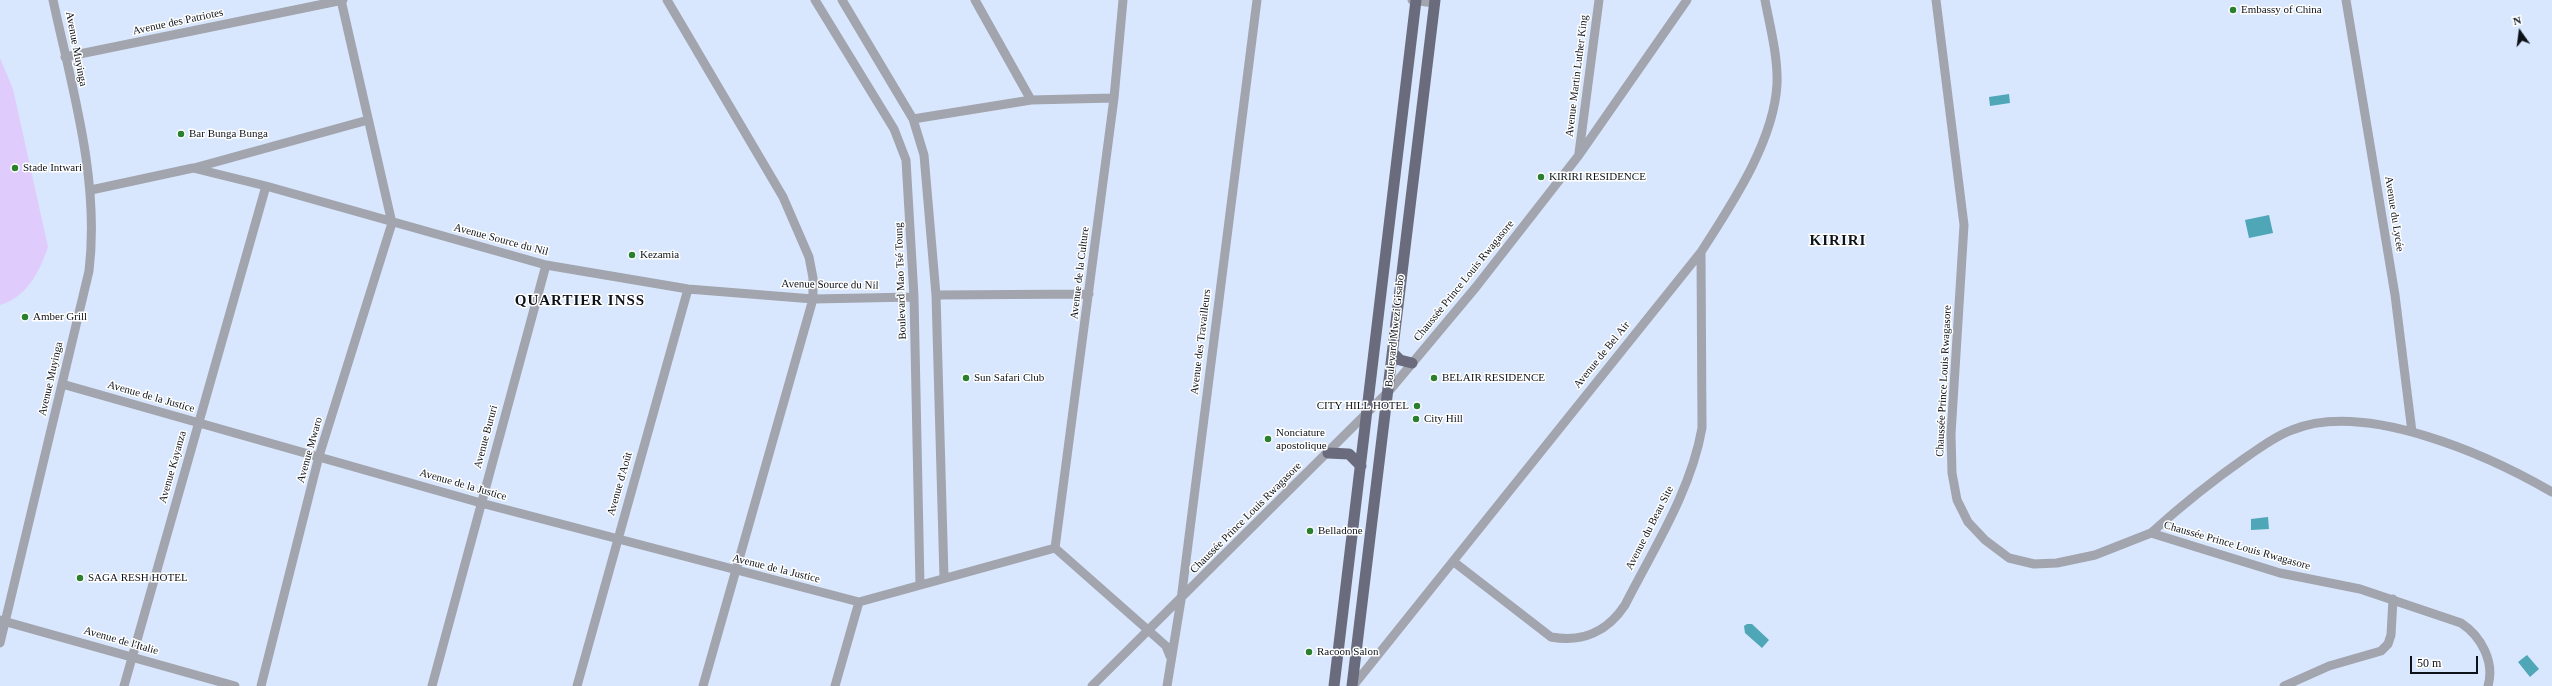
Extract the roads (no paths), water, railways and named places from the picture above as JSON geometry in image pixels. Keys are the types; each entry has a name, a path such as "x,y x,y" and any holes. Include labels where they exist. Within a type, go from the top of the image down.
{"main road":[{"name":"Boulevard Mwezi Gisabo","path":"1334,686 1368,413 1414,0"},
{"name":"Boulevard Mwezi Gisabo","path":"1352,686 1393,353 1411,183 1435,2"},
{"path":"1394,180 1411,183"},
{"path":"1393,353 1400,360 1412,363"},
{"path":"1328,452 1349,454 1361,466"}],"street":[{"name":"Avenue Muyinga","path":"0,643 3,620 62,384 88,270 92,242 91,190 53,0"},
{"name":"Avenue des Patriotes","path":"65,57 342,0"},
{"path":"342,0 392,223"},
{"path":"667,0 756,149 795,221 809,258 814,278 813,299 703,686"},
{"name":"Boulevard Mao Tsé Toung","path":"815,0 894,129 906,160 914,297 920,585"},
{"path":"842,0 913,119 924,155 936,295 944,577"},
{"path":"975,0 1031,100"},
{"name":"Avenue des Travailleurs","path":"1167,686 1170,656 1181,600 1257,0"},
{"path":"1414,0 1435,2"},
{"name":"Avenue Martin Luther King","path":"1579,155 1599,0"},
{"name":"Chaussée Prince Louis Rwagasore","path":"1092,686 1181,600 1368,413 1388,391 1476,287 1579,155 1687,0"},
{"name":"Avenue de Bel Air","path":"1352,686 1454,562 1701,252 1740,189 1756,158 1773,104 1777,85 1776,66 1765,0"},
{"name":"Chaussée Prince Louis Rwagasore","path":"1936,0 1964,225 1951,434 1952,473 1957,500 1968,522 1985,540 2009,558 2034,564 2057,563 2095,555 2151,533 2280,573 2360,589 2393,599 2461,623 2472,630 2482,643 2488,658 2491,676 2488,686"},
{"name":"Avenue du Lycée","path":"2346,0 2395,295 2412,432"},
{"name":"Avenue de la Culture","path":"1055,548 1090,294 1114,98 1121,2"},
{"path":"913,119 1031,100 1114,98"},
{"path":"193,168 368,120"},
{"name":"Avenue Source du Nil","path":"91,190 193,168 266,186 392,223 546,265 688,290 813,299 914,297"},
{"name":"Avenue Kayanza","path":"124,686 266,186"},
{"name":"Avenue Mwaro","path":"261,686 319,456 392,223"},
{"name":"Avenue du Beau Site","path":"1454,562 1551,638 1564,640 1582,637 1601,630 1615,621 1625,605 1692,472 1698,450 1702,428 1701,252"},
{"name":"Avenue Bururi","path":"432,686 546,265"},
{"name":"Avenue d'Août","path":"577,686 688,290"},
{"path":"936,295 1090,294"},
{"name":"Avenue de la Justice","path":"62,384 481,503 618,538 735,571 859,602"},
{"path":"2151,533 2207,485 2268,442 2292,430 2328,420 2363,422 2412,432 2474,454 2526,477 2552,492"},
{"path":"835,686 859,602 944,577 1055,548 1166,646 1170,656"},
{"path":"2284,686 2329,666 2381,651 2388,644 2393,599"},
{"name":"Avenue de l'Italie","path":"3,620 235,686"}],"water":[{"path":"2009,94 2010,103 1990,106 1989,97"},
{"path":"2269,215 2273,233 2249,238 2245,220"},
{"path":"2268,517 2269,529 2251,530 2251,519"},
{"path":"1747,624 1752,624 1769,640 1762,648 1745,633 1744,626"},
{"path":"2527,655 2539,669 2530,677 2518,662"}],"place":[{"name":"Embassy of China","path":"2233,10"},
{"name":"Bar Bunga Bunga","path":"181,134"},
{"name":"Stade Intwari","path":"15,168"},
{"name":"KIRIRI RESIDENCE","path":"1541,177"},
{"name":"Kezamia","path":"632,255"},
{"name":"Amber Grill","path":"25,317"},
{"name":"Sun Safari Club","path":"966,378"},
{"name":"BELAIR RESIDENCE","path":"1434,378"},
{"name":"CITY HILL HOTEL","path":"1417,406"},
{"name":"City Hill","path":"1416,419"},
{"name":"Nonciature apostolique","path":"1268,439"},
{"name":"Belladone","path":"1310,531"},
{"name":"SAGA RESH HOTEL","path":"80,578"},
{"name":"Racoon Salon","path":"1309,652"}],"district":[{"name":"KIRIRI","path":"1838,241"},
{"name":"QUARTIER INSS","path":"580,301"}]}
